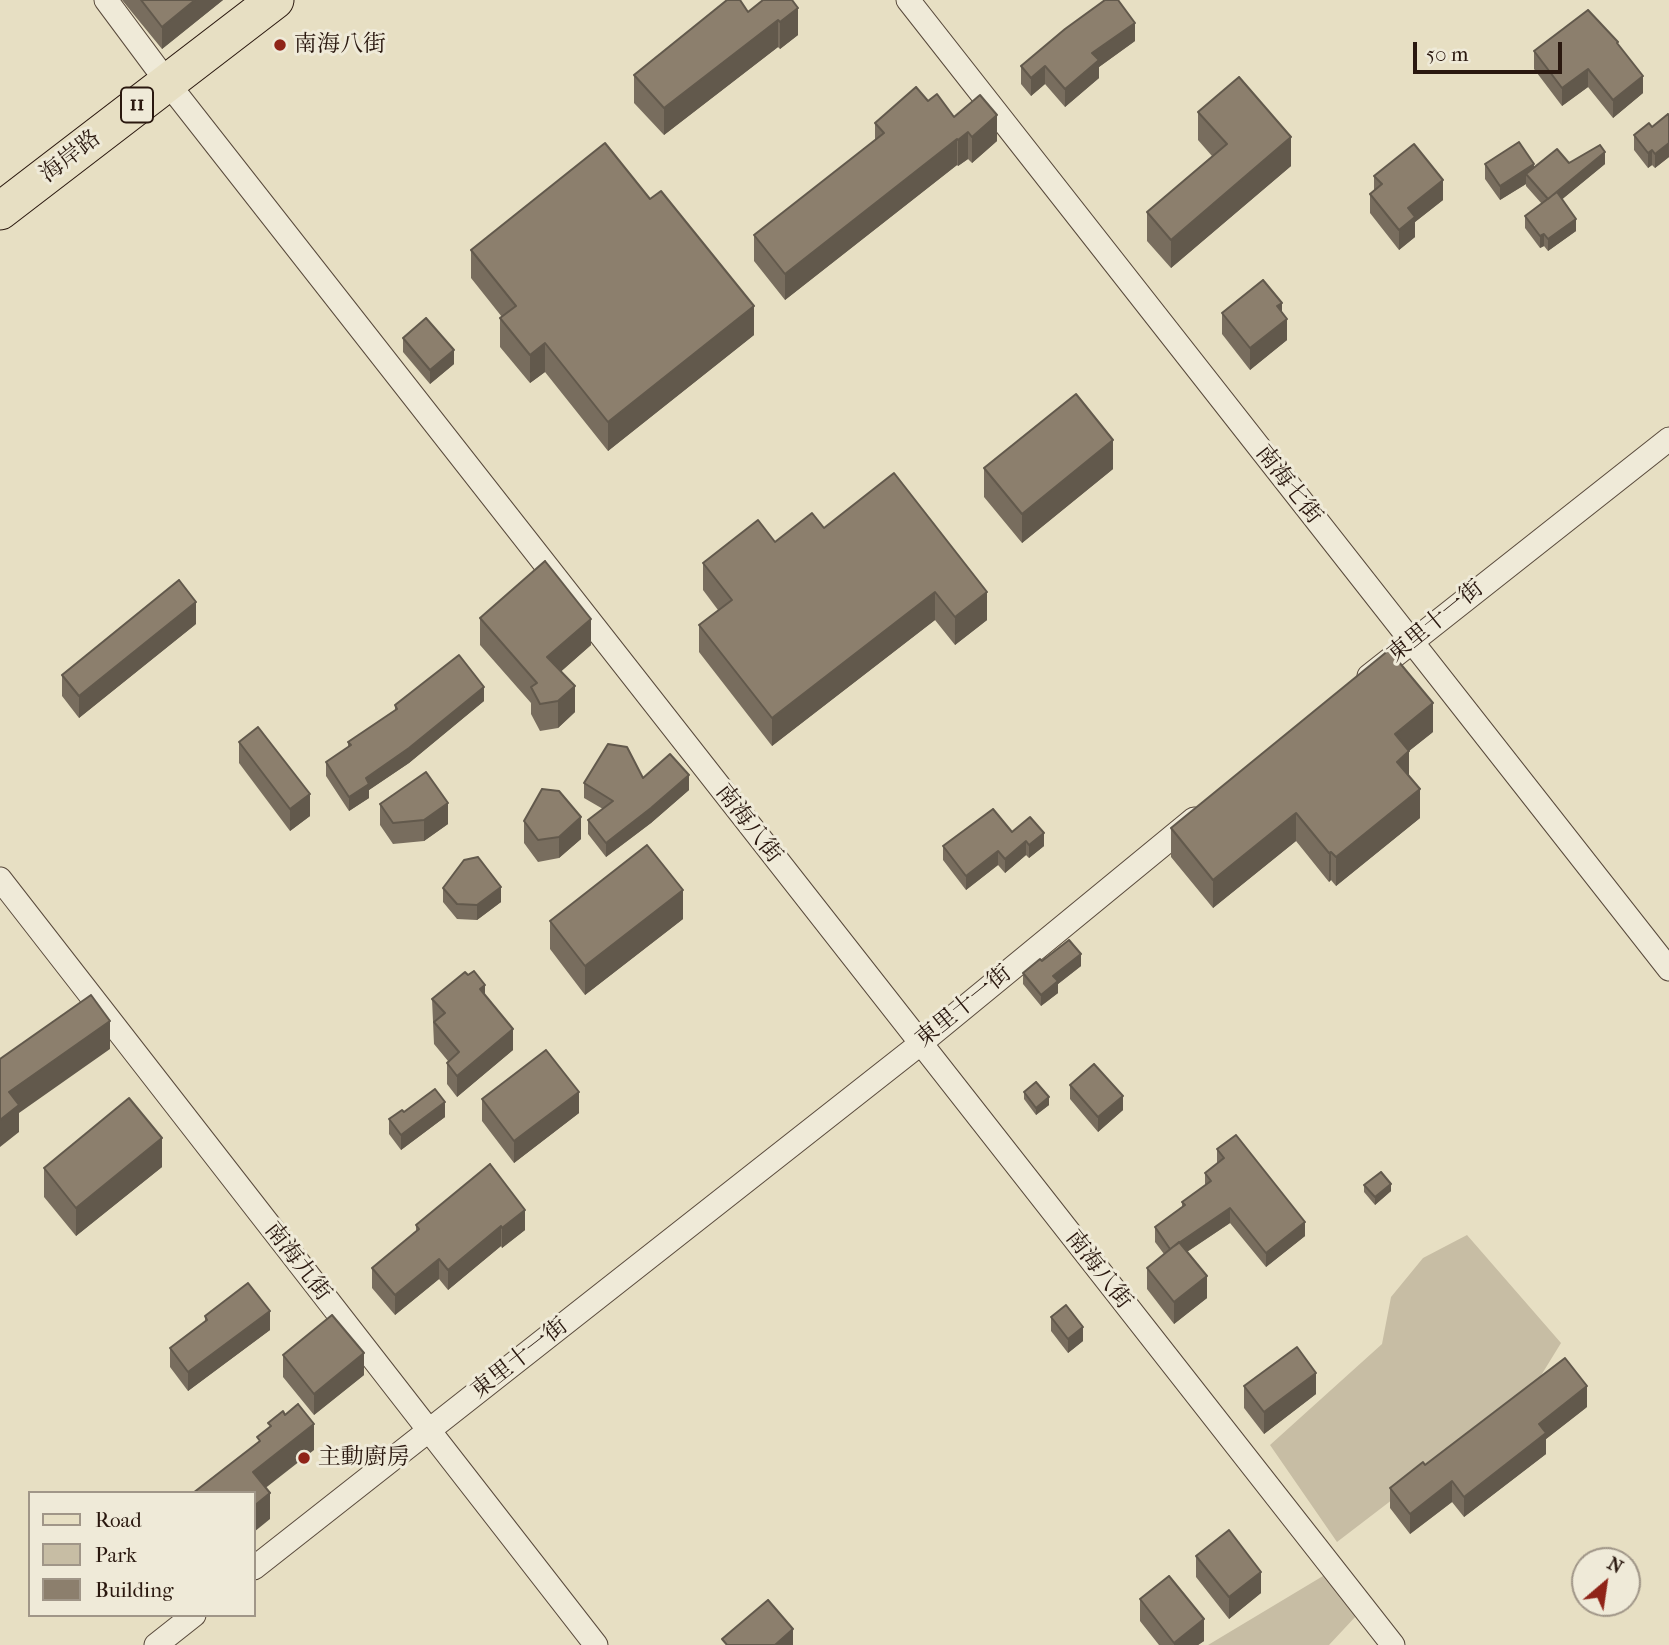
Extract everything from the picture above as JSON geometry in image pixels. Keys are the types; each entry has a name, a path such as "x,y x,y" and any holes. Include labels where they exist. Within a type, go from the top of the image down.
{"main road":[{"name":"海岸路","path":"0,211 275,0"}],"street":[{"name":"南海八街","path":"106,0 167,82 1392,1645"},
{"name":"南海七街","path":"908,0 1669,969"},
{"name":"東里十一街","path":"1357,685 1669,439"},
{"name":"東里十一街","path":"256,1566 920,1044 1208,808"},
{"name":"南海九街","path":"0,878 596,1645"},
{"path":"156,1645 191,1617"}],"green space":[{"path":"1467,1235 1561,1343 1529,1395 1337,1542 1270,1445 1382,1344 1391,1297 1423,1258"},
{"path":"1328,1573 1357,1615 1329,1645 1208,1645"}],"building":[{"path":"141,0 195,0 162,27"},
{"path":"727,0 740,0 748,12 763,0 792,0 798,8 780,22 778,20 664,108 634,75"},
{"path":"1105,0 1118,0 1135,23 1092,53 1099,60 1065,89 1045,66 1031,78 1021,66"},
{"path":"1588,10 1618,42 1643,76 1613,100 1588,69 1562,88 1534,51"},
{"path":"1239,77 1291,137 1171,240 1147,212 1227,144 1198,112"},
{"path":"916,87 928,101 937,94 954,117 980,95 997,115 972,137 968,132 957,139 785,274 754,235 884,133 875,123"},
{"path":"1668,114 1669,143 1655,154 1652,150 1648,153 1634,135 1649,123 1652,127"},
{"path":"1519,142 1534,164 1500,186 1485,164"},
{"path":"605,143 650,199 661,191 754,306 608,422 545,343 530,355 500,318 516,306 471,250"},
{"path":"1414,144 1443,180 1408,208 1415,217 1399,230 1370,194 1382,184 1374,176"},
{"path":"1600,145 1605,152 1548,199 1526,174 1557,149 1569,163"},
{"path":"1557,192 1576,219 1548,239 1544,234 1540,236 1525,216"},
{"path":"1263,280 1282,303 1277,306 1287,319 1250,348 1222,313"},
{"path":"426,318 454,350 430,370 403,338"},
{"path":"1076,394 1113,440 1022,514 984,468"},
{"path":"894,473 987,592 955,617 935,592 772,718 699,625 732,600 703,563 758,520 775,542 812,513 824,528"},
{"path":"545,561 591,619 547,657 575,686 558,701 540,704 531,687 537,683 480,618"},
{"path":"179,580 196,602 79,696 62,675"},
{"path":"1389,650 1433,703 1395,734 1409,751 1397,762 1420,789 1336,857 1329,853 1296,813 1213,880 1171,828"},
{"path":"459,655 484,687 409,748 366,778 369,784 349,797 326,762 351,745 348,742 397,709 395,705"},
{"path":"258,727 310,794 290,809 239,742"},
{"path":"608,744 627,747 643,778 670,754 689,775 606,843 588,820 613,801 584,783"},
{"path":"426,772 448,803 424,820 393,823 380,804"},
{"path":"542,789 559,791 581,817 559,837 538,840 524,821"},
{"path":"993,809 1012,832 1030,817 1044,833 1029,845 1026,841 1005,859 998,851 966,876 943,846"},
{"path":"647,845 683,890 585,966 550,921"},
{"path":"478,857 501,887 477,905 457,904 443,888 464,860"},
{"path":"1069,940 1081,954 1053,976 1058,981 1041,995 1023,973"},
{"path":"474,971 485,985 480,989 513,1029 457,1076 447,1063 459,1052 434,1022 445,1013 432,999 465,972 468,975"},
{"path":"91,995 110,1021 9,1092 19,1105 0,1120 0,1059"},
{"path":"546,1050 579,1092 514,1141 482,1099"},
{"path":"1094,1064 1123,1096 1098,1117 1070,1085"},
{"path":"1036,1082 1049,1097 1036,1108 1024,1092"},
{"path":"435,1089 445,1102 401,1135 389,1119 402,1110 404,1112"},
{"path":"129,1098 162,1138 76,1208 44,1168"},
{"path":"1236,1135 1305,1222 1266,1253 1230,1208 1170,1249 1155,1227 1185,1205 1182,1202 1211,1181 1205,1173 1224,1158 1217,1149"},
{"path":"490,1164 525,1210 502,1228 501,1226 448,1270 439,1259 395,1295 372,1268 419,1229 416,1225"},
{"path":"1381,1172 1391,1184 1375,1197 1364,1185"},
{"path":"1179,1242 1207,1276 1174,1302 1147,1268"},
{"path":"248,1283 270,1311 188,1372 170,1348 207,1320 205,1316"},
{"path":"1066,1305 1083,1327 1068,1339 1051,1317"},
{"path":"332,1315 364,1353 314,1394 283,1355"},
{"path":"1297,1347 1316,1373 1264,1412 1244,1386"},
{"path":"1565,1358 1587,1386 1539,1424 1546,1433 1464,1497 1452,1481 1410,1514 1390,1488 1423,1462 1425,1465"},
{"path":"298,1404 314,1424 253,1472 270,1493 256,1504 256,1491 196,1491 260,1441 257,1437 271,1426 268,1423 283,1411 285,1415"},
{"path":"1229,1530 1261,1572 1229,1597 1196,1556"},
{"path":"1169,1576 1204,1619 1174,1643 1140,1599"},
{"path":"768,1600 793,1629 775,1645 727,1645 722,1639"}],"place":[{"name":"南海八街","path":"280,45"},
{"name":"主動廚房","path":"304,1458"}]}
